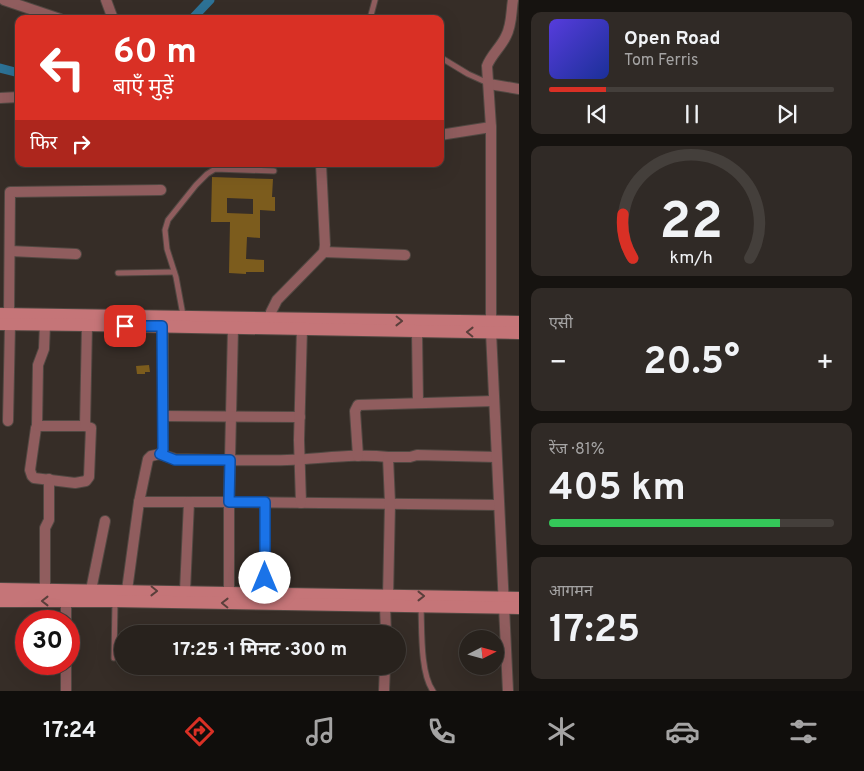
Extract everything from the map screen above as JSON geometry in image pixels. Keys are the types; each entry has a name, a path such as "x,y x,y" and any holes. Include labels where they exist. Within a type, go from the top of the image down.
{"street":[{"path":"4,0 48,15"},
{"path":"508,691 491,327 491,127 487,66 510,27 513,0"},
{"path":"110,1 112,15"},
{"path":"489,84 519,89"},
{"path":"0,98 15,98"},
{"path":"444,134 491,127"},
{"path":"270,319 277,300 324,252 326,245 321,167"},
{"path":"8,421 5,319 5,192 162,190"},
{"path":"6,246 76,254"},
{"path":"324,252 405,255"},
{"path":"5,319 184,318 214,322 233,328 417,332 491,327 519,322"},
{"path":"5,319 45,324 162,326 270,319 491,327 519,333"},
{"path":"38,426 89,427 91,430 88,479 75,483 34,478 31,473 36,428 38,426 38,365 44,349 45,324"},
{"path":"85,426 87,324"},
{"path":"160,454 163,450 162,326"},
{"path":"230,592 229,502 233,328"},
{"path":"301,503 298,440 302,328"},
{"path":"417,332 418,403"},
{"path":"358,456 355,411 358,405 494,401"},
{"path":"163,416 300,417"},
{"path":"127,590 139,502 148,459 151,456 160,454 175,460 299,460 358,456 410,457 417,455 496,457"},
{"path":"386,625 390,503 388,457"},
{"path":"45,589 45,528 49,520 49,480"},
{"path":"139,502 498,504"},
{"path":"185,591 189,502"},
{"path":"265,502 265,578"},
{"path":"91,590 105,521"},
{"path":"0,589 45,589 66,595 114,602 387,601 421,596 503,603 519,608"},
{"path":"0,601 66,595 91,590 230,592 387,601 421,606 503,603 519,598"},
{"path":"66,595 66,610"},
{"path":"66,675 66,691"},
{"path":"384,691 385,675"}],"lane":[{"path":"372,15 374,0"},
{"path":"444,59 489,84"},
{"path":"184,318 174,272 166,249 165,230 168,220 196,185 215,169 274,171"},
{"path":"118,273 174,272"},
{"path":"114,602 114,625"},
{"path":"421,606 425,673 432,691"}],"building":[{"path":"212,177 273,179 272,197 275,197 275,211 260,210 260,238 247,237 246,259 264,260 264,272 229,273 230,222 211,222","holes":["227,198 253,199 253,214 227,213"]},
{"path":"149,365 150,372 137,374 136,366"}],"waterway":[{"path":"196,15 210,0"},
{"path":"0,68 15,72"}],"route":[{"path":"125,326 162,326 163,450 160,454 175,460 230,460 229,502 265,502 265,578"}]}
